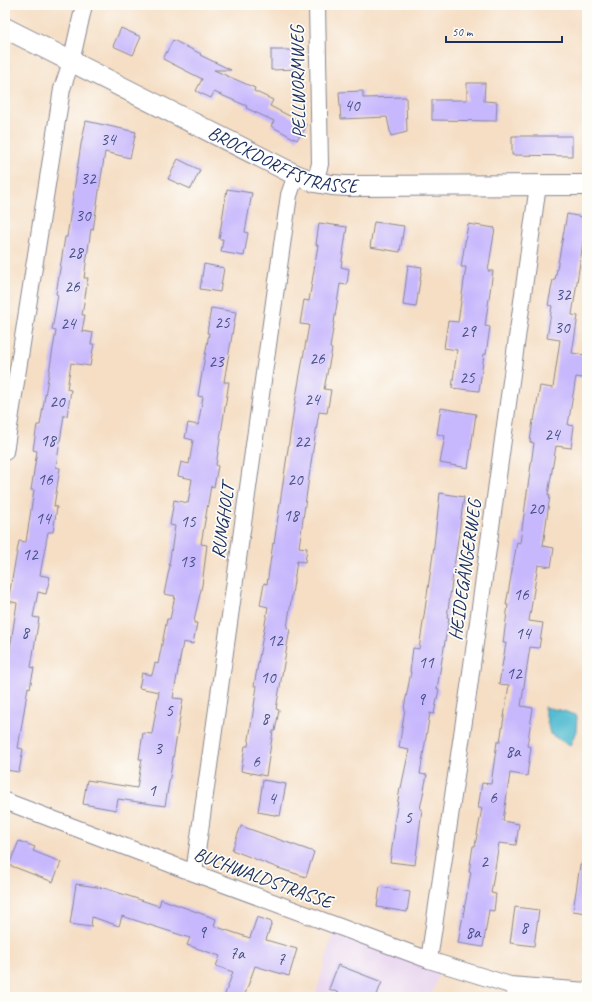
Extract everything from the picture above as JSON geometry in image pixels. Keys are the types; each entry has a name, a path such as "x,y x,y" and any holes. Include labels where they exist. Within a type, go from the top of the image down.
{"street":[{"path":"5,452 62,90 84,5"},
{"name":"PELLWORMWEG","path":"315,182 320,164 317,5"},
{"name":"BROCKDORFFSTRASSE","path":"5,28 296,175 315,182 332,185 382,187 587,185"},
{"name":"RUNGHOLT","path":"194,873 288,195 296,175"},
{"name":"HEIDEGÄNGERWEG","path":"430,960 538,185"},
{"name":"BUCHWALDSTRASSE","path":"5,800 194,873 430,960 510,984 587,991"},
{"path":"510,984 521,997"}],"shaded area":[{"path":"334,930 439,973 431,997 315,997"}],"water":[{"path":"544,707 564,711 577,716 576,731 570,746 550,734"}],"building":[{"path":"121,28 141,37 133,55 113,46"},
{"path":"173,40 231,70 214,70 255,88 254,91 273,100 270,106 307,125 302,134 301,133 297,140 271,126 274,121 246,108 247,106 214,92 211,98 196,91 202,79 163,59"},
{"path":"271,50 298,50 298,69 271,70"},
{"path":"467,83 485,83 484,101 497,102 496,121 432,120 432,100 467,100"},
{"path":"363,91 363,98 406,97 407,132 391,136 387,117 341,119 339,92"},
{"path":"86,121 136,132 130,158 105,152 84,278 88,278 82,315 85,315 82,331 93,333 91,344 94,344 90,366 71,363 67,389 71,390 67,416 64,415 56,467 60,468 54,506 57,507 53,532 48,532 40,575 50,577 46,594 38,592 33,617 39,618 31,667 34,668 30,688 28,687 18,748 23,749 19,772 5,770 5,662 8,662 17,603 8,601 19,541 26,542 34,490 31,490 37,451 33,450 37,425 40,425 56,331 52,330 58,295 56,294"},
{"path":"512,136 572,136 572,156 512,155"},
{"path":"178,159 200,170 191,189 168,179"},
{"path":"227,189 252,193 245,232 248,233 244,256 221,252 223,239 219,239"},
{"path":"567,214 587,218 587,237 584,236 572,315 578,316 572,353 585,355 582,378 576,377 568,425 574,426 571,448 556,446 548,495 550,495 543,546 554,548 551,567 538,565 529,621 543,623 539,648 530,647 521,706 533,708 527,746 531,747 527,776 510,773 503,821 519,824 516,845 499,843 491,893 496,894 494,911 489,910 483,947 458,943 471,872 469,872 473,846 475,846 482,808 478,808 482,783 491,784 497,742 500,742 509,685 499,684 506,643 503,643 508,605 506,605 517,542 520,543 534,443 530,442 540,386 553,388 560,340 547,338 552,306 548,305 553,280 555,280"},
{"path":"374,222 404,226 400,252 370,247"},
{"path":"319,223 347,227 341,267 349,269 347,285 340,284 330,348 332,349 324,389 331,390 327,413 319,412 299,547 307,548 305,562 297,561 287,628 290,629 276,709 279,710 275,731 273,731 266,776 241,771 245,746 248,746 257,686 254,686 268,607 260,605 264,583 267,584 273,543 274,544 294,408 309,325 300,324 304,300 309,301 318,245 316,245"},
{"path":"468,224 495,228 488,271 493,271 485,326 490,327 486,354 484,354 479,391 452,388 457,350 444,348 448,321 458,322 466,267 461,267"},
{"path":"204,264 224,268 220,292 200,289"},
{"path":"408,265 422,267 416,307 403,305"},
{"path":"211,308 236,312 224,382 229,382 216,465 218,466 214,487 211,486 201,544 207,545 202,585 194,623 197,623 193,644 183,642 173,698 183,699 165,806 118,799 116,810 83,804 87,780 137,788 142,759 139,759 143,733 152,734 159,692 139,688 142,673 152,675 155,663 158,664 167,619 170,619 175,596 164,594 170,565 175,526 170,525 174,500 188,503 192,479 178,476 181,462 189,464 193,440 185,438 188,423 198,425 203,397 198,396 209,333 207,333"},
{"path":"441,408 476,414 468,468 440,463 445,436 437,434"},
{"path":"440,493 464,497 447,617 449,618 437,689 439,689 434,714 430,713 420,774 427,775 420,809 422,809 415,865 390,862 400,788 409,750 399,748 404,708 411,672 413,648 419,649 433,554"},
{"path":"263,780 286,784 280,816 258,812"},
{"path":"241,826 314,852 306,877 232,850"},
{"path":"19,841 35,847 33,851 61,862 53,882 9,865"},
{"path":"580,865 587,865 587,913 573,911"},
{"path":"76,884 104,888 159,906 161,899 216,919 214,926 250,938 257,917 272,922 266,940 297,949 289,976 255,966 244,997 224,997 233,972 216,966 220,956 187,945 190,938 122,916 119,926 92,917 91,927 70,924"},
{"path":"380,887 410,892 407,912 377,907"},
{"path":"515,907 539,910 534,946 510,943"},
{"path":"338,965 382,982 376,997 349,997 329,989"}]}
